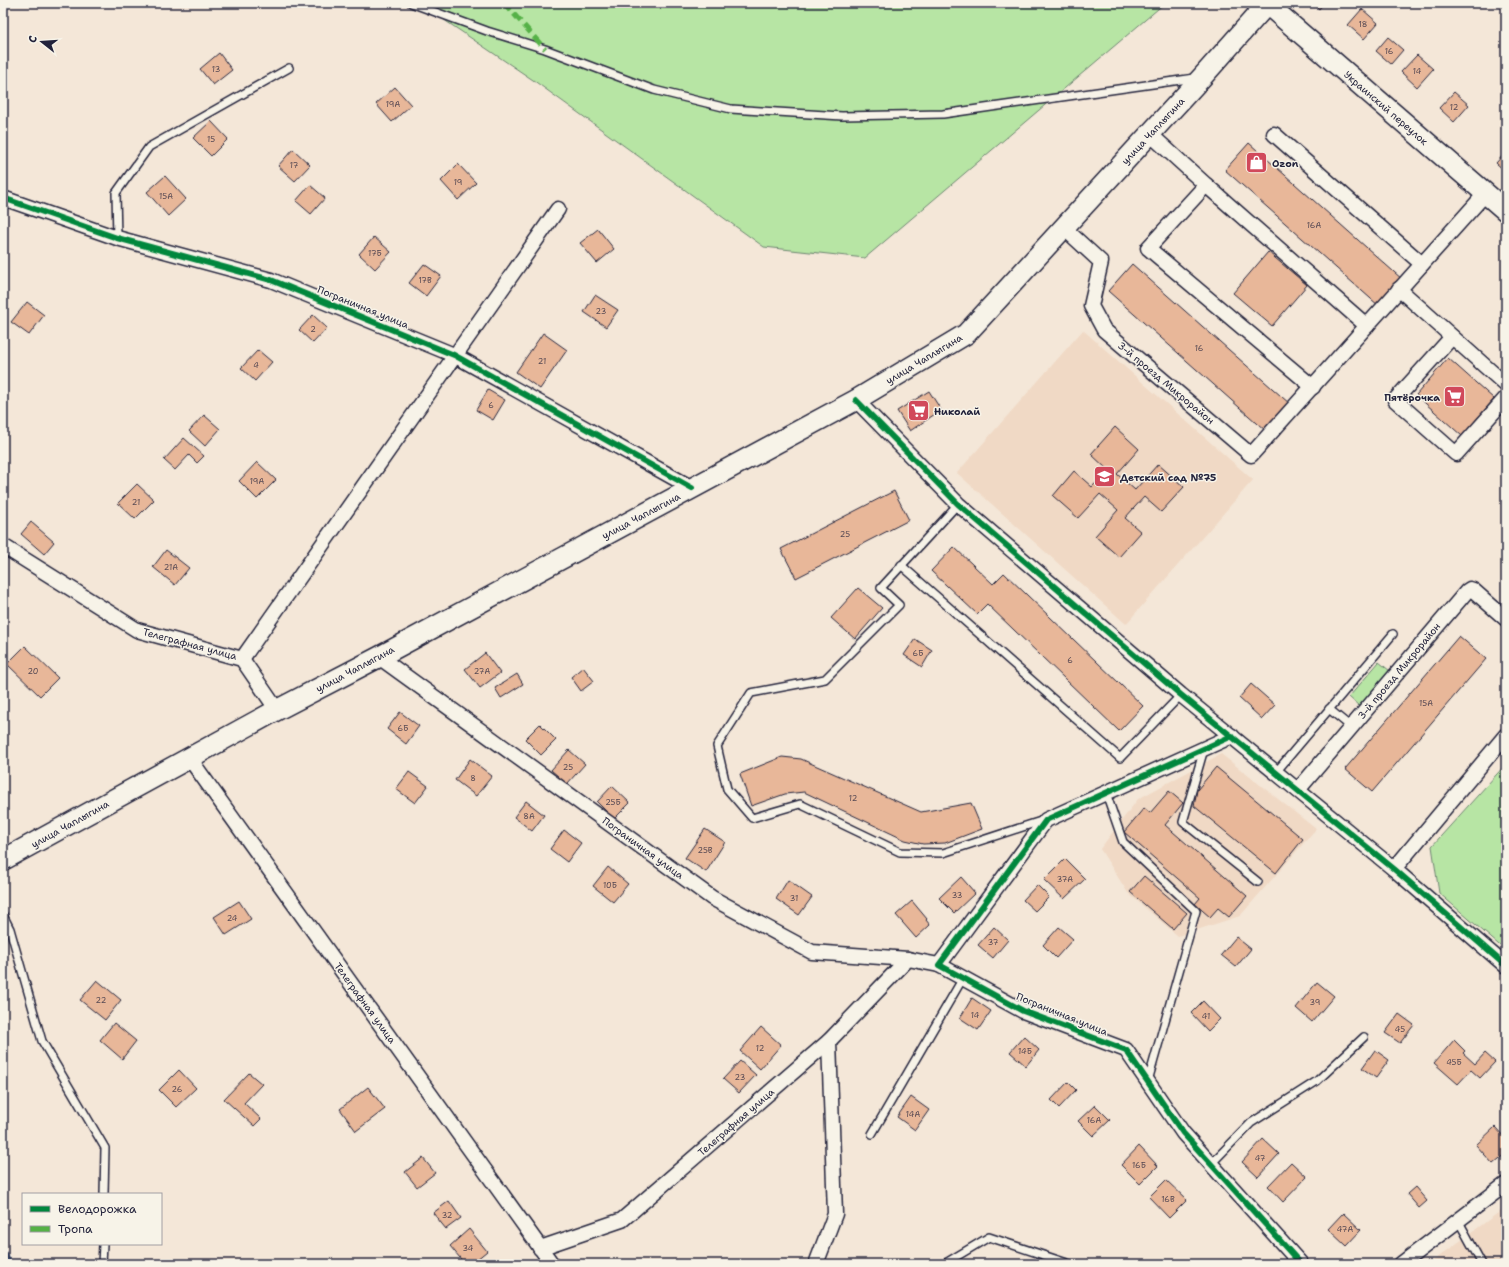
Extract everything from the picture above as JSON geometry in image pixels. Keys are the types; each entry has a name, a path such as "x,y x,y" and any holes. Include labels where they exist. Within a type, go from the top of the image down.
{"main road":[{"name":"улица Чаплыгина","path":"3,860 190,759 277,710 379,657 856,400 966,334 1203,76 1267,3"},
{"name":"Украинский переулок","path":"1267,3 1506,211"}],"street":[{"path":"1150,134 1366,326"},
{"path":"1274,134 1422,264"},
{"path":"1206,185 1148,248 1313,386"},
{"name":"3-й проезд Микрорайон","path":"1064,228 1101,262 1091,306 1104,330 1250,455 1485,194"},
{"name":"Пограничная улица","path":"3,198 117,238 271,280 454,355 692,488"},
{"path":"242,659 454,355 558,209"},
{"path":"1400,289 1506,385"},
{"path":"1452,337 1395,400 1456,454 1506,398"},
{"path":"856,400 958,504 1181,695 1394,869 1506,966"},
{"name":"Телеграфная улица","path":"3,546 137,630 242,659 277,710"},
{"name":"3-й проезд Микрорайон","path":"1298,790 1467,591 1473,590 1506,619"},
{"name":"Пограничная улица","path":"379,657 712,898 812,952 908,959 939,965 1023,1011 1126,1050 1183,1133 1301,1264"},
{"path":"1394,869 1506,735"},
{"path":"939,965 1046,820 1232,736"},
{"name":"Телеграфная улица","path":"190,759 552,1264"},
{"name":"Телеграфная улица","path":"540,1248 622,1220 830,1041 908,959"},
{"path":"816,1264 835,1214 830,1041"},
{"path":"1401,1264 1506,1184"}],"lane":[{"path":"411,3 487,31 545,49 654,90 731,109 842,116 943,114 1203,76"},
{"path":"117,238 116,193 149,147 289,68"},
{"path":"958,504 881,588 899,605 825,679 751,693 717,746 727,789 752,818 800,804 900,852 944,853 1046,820"},
{"path":"901,565 1120,758 1181,695"},
{"path":"1276,772 1393,634"},
{"path":"1329,709 1351,727"},
{"path":"1204,749 1183,822 1258,882"},
{"path":"1106,793 1123,842 1196,911 1148,1081"},
{"path":"3,914 10,929 42,1041 105,1148 104,1193"},
{"path":"872,1134 963,978"},
{"path":"1211,1164 1251,1123 1317,1081 1364,1037"},
{"path":"1458,1220 1482,1264"},
{"path":"944,1264 990,1237 1070,1264"},
{"path":"102,1264 103,1245"}],"shaded area":[{"name":"Детский сад №75","path":"1083,330 1253,480 1126,624 957,473"},
{"path":"1221,754 1316,829 1240,916 1178,936 1128,893 1100,849 1138,799"},
{"path":"1506,1207 1506,1264 1429,1264"}],"green space":[{"path":"419,3 1165,3 865,258 764,247 533,80"},
{"path":"1379,662 1390,671 1359,706 1349,697"},
{"path":"1506,764 1506,951 1439,893 1432,846"}],"building":[{"path":"1313,3 1324,3 1319,9"},
{"path":"1362,9 1378,23 1364,39 1348,25"},
{"path":"1388,37 1403,50 1391,64 1376,51"},
{"path":"219,53 232,70 213,85 200,69"},
{"path":"1417,55 1433,69 1417,87 1401,72"},
{"path":"395,87 411,105 392,122 376,104"},
{"path":"1454,92 1469,105 1454,122 1439,108"},
{"path":"211,121 228,139 211,156 193,138"},
{"path":"1249,143 1403,280 1379,306 1225,170"},
{"path":"293,149 310,165 295,181 278,166"},
{"path":"1506,152 1506,172 1496,163"},
{"path":"458,164 476,183 458,200 441,181"},
{"path":"165,176 186,199 168,216 147,192"},
{"path":"310,185 325,198 311,214 296,201"},
{"path":"598,229 614,249 597,263 580,243"},
{"path":"374,237 391,252 375,269 359,254"},
{"path":"1268,252 1307,285 1272,326 1233,293"},
{"path":"424,264 441,276 426,296 409,283"},
{"path":"1132,264 1290,404 1266,431 1108,291"},
{"path":"595,295 618,310 606,327 584,312"},
{"path":"27,302 44,315 29,335 11,322"},
{"path":"1506,302 1506,313 1501,308"},
{"path":"313,315 327,328 313,343 299,330"},
{"path":"543,333 567,350 540,389 516,372"},
{"path":"258,350 272,362 255,381 241,368"},
{"name":"Пятёрочка","path":"1448,358 1494,399 1462,436 1416,395"},
{"path":"488,390 505,400 493,420 476,410"},
{"name":"Николай","path":"929,391 941,410 910,431 897,411"},
{"path":"204,415 220,429 205,446 189,431"},
{"path":"1115,427 1139,449 1117,474 1135,490 1158,464 1184,487 1161,512 1144,497 1125,518 1141,532 1119,557 1095,536 1118,510 1100,494 1078,518 1053,496 1074,471 1092,487 1108,470 1091,454"},
{"path":"184,438 204,456 197,463 189,455 175,470 164,460"},
{"path":"257,462 276,480 257,499 239,481"},
{"path":"137,484 154,500 135,519 118,503"},
{"path":"894,491 909,520 796,578 781,549"},
{"path":"31,522 54,542 44,554 21,534"},
{"path":"954,547 993,584 1004,573 1143,706 1119,731 987,604 977,614 931,571"},
{"path":"166,550 189,568 175,585 153,567"},
{"path":"858,588 882,608 855,639 831,618"},
{"path":"1459,636 1486,659 1372,792 1345,769"},
{"path":"915,639 932,650 922,667 904,655"},
{"path":"25,646 58,678 40,696 7,664"},
{"path":"485,653 500,673 480,688 465,669"},
{"path":"583,667 594,681 581,691 571,677"},
{"path":"517,674 523,684 501,698 495,688"},
{"path":"1251,684 1275,705 1262,719 1239,698"},
{"path":"400,712 419,726 406,744 387,729"},
{"path":"540,724 556,740 541,755 525,739"},
{"path":"569,750 585,764 567,784 551,770"},
{"path":"782,757 801,759 921,812 971,803 982,829 945,843 923,844 905,840 804,792 785,794 751,806 740,774"},
{"path":"470,759 492,776 476,796 455,780"},
{"path":"1216,767 1303,839 1276,873 1194,806 1197,790"},
{"path":"409,772 428,786 415,803 396,789"},
{"path":"612,786 630,803 614,819 597,802"},
{"path":"1169,791 1183,803 1165,825 1247,896 1229,917 1218,908 1210,917 1195,904 1200,898 1124,832 1144,808 1150,813"},
{"path":"526,801 544,815 532,831 514,817"},
{"path":"705,829 725,842 706,872 685,858"},
{"path":"564,830 581,843 567,862 550,849"},
{"path":"1065,859 1085,879 1064,899 1044,880"},
{"path":"608,867 628,884 613,902 593,886"},
{"path":"1144,876 1187,913 1173,929 1130,892"},
{"path":"961,877 975,893 954,913 939,898"},
{"path":"788,880 812,897 799,915 776,899"},
{"path":"1037,885 1049,897 1035,911 1023,900"},
{"path":"239,901 251,919 226,935 214,917"},
{"path":"912,901 930,925 916,938 896,915"},
{"path":"994,927 1008,940 993,958 978,945"},
{"path":"1059,927 1073,939 1056,958 1043,945"},
{"path":"1236,937 1251,949 1236,967 1221,955"},
{"path":"97,980 121,1000 105,1020 80,1000"},
{"path":"1317,982 1334,996 1312,1022 1296,1008"},
{"path":"972,998 991,1011 978,1030 960,1018"},
{"path":"1203,1001 1220,1019 1208,1031 1191,1013"},
{"path":"1399,1014 1414,1025 1400,1043 1385,1033"},
{"path":"114,1023 136,1041 122,1059 100,1040"},
{"path":"761,1027 781,1045 760,1069 740,1051"},
{"path":"1024,1036 1039,1050 1026,1066 1010,1052"},
{"path":"1454,1040 1465,1051 1463,1053 1475,1064 1485,1053 1495,1062 1480,1078 1471,1070 1458,1084 1434,1063"},
{"path":"1375,1050 1389,1060 1376,1078 1362,1068"},
{"path":"740,1061 756,1075 739,1093 723,1079"},
{"path":"179,1070 196,1088 176,1107 159,1090"},
{"path":"249,1073 262,1084 244,1103 261,1119 254,1126 224,1099"},
{"path":"1068,1082 1076,1090 1059,1108 1051,1100"},
{"path":"368,1087 385,1109 356,1131 340,1109"},
{"path":"911,1097 929,1110 915,1130 897,1117"},
{"path":"1095,1105 1110,1120 1093,1136 1078,1121"},
{"path":"1495,1127 1506,1139 1506,1153 1493,1164 1476,1145"},
{"path":"1263,1139 1279,1154 1258,1177 1242,1162"},
{"path":"1139,1146 1158,1166 1140,1184 1121,1165"},
{"path":"423,1158 435,1173 417,1187 405,1172"},
{"path":"1291,1162 1307,1177 1283,1202 1268,1186"},
{"path":"1166,1180 1187,1200 1169,1218 1149,1197"},
{"path":"1415,1187 1427,1201 1419,1208 1407,1194"},
{"path":"449,1201 461,1218 446,1229 433,1213"},
{"path":"1343,1213 1361,1230 1346,1246 1328,1229"},
{"path":"469,1229 487,1251 471,1264 465,1264 450,1246"}],"waterway":[{"path":"3,1250 10,1264"}],"marked path":[{"path":"504,3 545,49"}],"cycle path":[{"path":"3,198 117,238 271,280 454,355 692,488"},
{"path":"856,400 958,504 1181,695 1394,869 1506,966"},
{"path":"1232,736 1046,820 939,965 1023,1011 1126,1050 1183,1133 1301,1264"}],"place":[{"name":"Ozon","path":"1257,163"},
{"name":"Пятёрочка","path":"1455,397"},
{"name":"Николай","path":"919,411"},
{"name":"Детский сад №75","path":"1105,477"}]}
